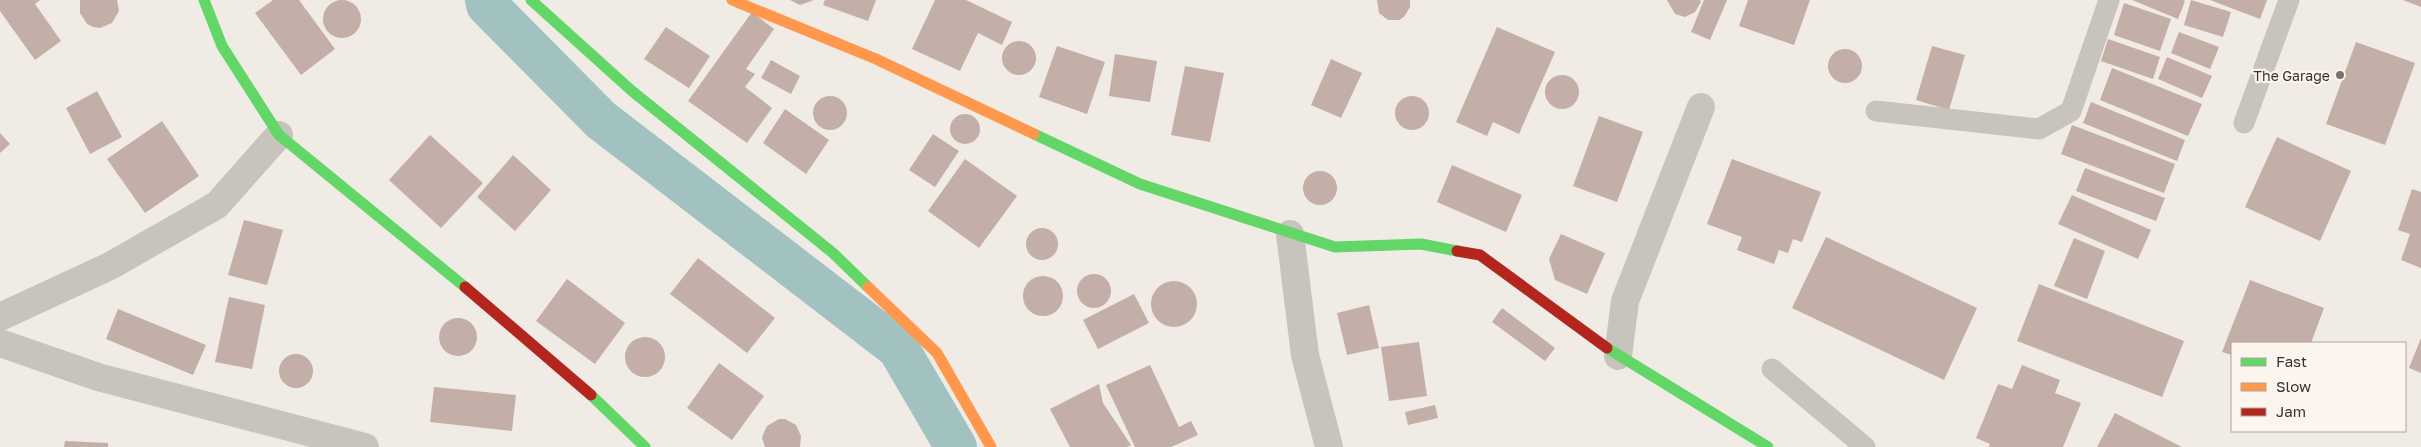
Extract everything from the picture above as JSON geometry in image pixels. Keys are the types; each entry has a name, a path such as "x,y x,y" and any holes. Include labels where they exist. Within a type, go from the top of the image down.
{"street":[{"path":"204,0 222,46 279,135 458,281 591,394 638,446"},
{"path":"531,0 632,91 833,253 937,353 991,447"},
{"path":"732,0 876,59 1140,184 1335,247 1421,244 1480,254 1618,356 1768,447"},
{"path":"1618,356 1625,301 1700,107"},
{"path":"0,317 110,266 217,205 279,135"},
{"path":"1290,234 1305,355 1329,447"},
{"path":"0,343 98,378 365,447"}],"lane":[{"path":"1876,111 2039,130 2071,110 2109,0"},
{"path":"2244,123 2289,0"},
{"path":"1772,369 1864,447"}],"building":[{"path":"0,0 40,0 35,4 61,41 35,60 0,11"},
{"path":"80,0 117,0 119,11 112,23 100,28 93,27 87,24 80,13"},
{"path":"273,0 299,0 335,49 301,75 255,13"},
{"path":"342,0 355,6 361,19 355,32 342,38 329,32 323,19 329,6"},
{"path":"790,0 814,0 800,5"},
{"path":"825,0 876,0 868,21 823,5"},
{"path":"935,0 966,0 1012,22 1002,45 978,33 960,71 912,49"},
{"path":"1377,0 1410,0 1410,7 1404,17 1399,20 1388,20 1379,13"},
{"path":"1667,0 1700,0 1701,2 1695,12 1685,17 1675,14"},
{"path":"1704,0 1727,0 1710,40 1691,32"},
{"path":"1748,0 1810,0 1794,45 1739,26"},
{"path":"2132,0 2183,0 2185,1 2178,19"},
{"path":"2191,0 2231,12 2223,37 2184,25"},
{"path":"2210,0 2267,0 2260,19"},
{"path":"2403,0 2421,0 2421,7"},
{"path":"2124,3 2171,19 2160,51 2114,35"},
{"path":"752,12 774,29 746,69 755,74 745,87 772,108 747,143 688,101"},
{"path":"666,27 710,56 689,88 644,59"},
{"path":"1497,27 1555,52 1519,134 1493,122 1487,136 1456,122"},
{"path":"2179,32 2219,47 2210,69 2171,53"},
{"path":"2108,39 2160,57 2153,79 2101,61"},
{"path":"1019,41 1031,46 1036,58 1031,70 1019,75 1007,70 1002,58 1007,46"},
{"path":"2356,42 2415,63 2385,145 2326,124"},
{"path":"1057,46 1105,62 1087,114 1039,97"},
{"path":"1932,46 1965,55 1949,110 1916,100"},
{"path":"1845,49 1852,50 1857,54 1861,59 1861,73 1857,78 1852,82 1845,83 1838,82 1833,78 1829,73 1828,66 1829,59 1833,54 1838,50"},
{"path":"1115,54 1157,61 1150,102 1109,96"},
{"path":"2167,57 2212,76 2202,98 2158,79"},
{"path":"1331,59 1362,73 1341,118 1311,105"},
{"path":"771,60 800,76 791,94 761,78"},
{"path":"1185,66 1224,73 1210,142 1171,135"},
{"path":"2112,68 2202,104 2188,136 2100,100"},
{"path":"1562,75 1574,80 1579,92 1574,104 1562,109 1550,104 1545,92 1550,80"},
{"path":"97,91 122,137 90,154 66,108"},
{"path":"830,96 842,101 847,113 842,125 830,130 818,125 813,113 818,101"},
{"path":"1412,96 1424,101 1429,113 1424,125 1412,130 1400,125 1395,113 1400,101"},
{"path":"2091,102 2185,140 2177,161 2083,123"},
{"path":"785,109 829,140 806,174 763,143"},
{"path":"965,114 976,118 980,129 976,140 965,144 954,140 950,129 954,118"},
{"path":"1599,116 1643,132 1617,202 1573,186"},
{"path":"162,121 199,176 145,213 107,159"},
{"path":"2072,125 2175,164 2164,193 2061,154"},
{"path":"0,133 10,144 0,153"},
{"path":"933,134 959,151 935,187 909,170"},
{"path":"430,135 483,183 441,228 389,180"},
{"path":"2277,137 2351,171 2320,241 2245,207"},
{"path":"513,155 551,190 515,231 477,197"},
{"path":"965,159 1017,196 979,248 928,211"},
{"path":"1732,159 1821,192 1802,242 1793,239 1788,253 1779,250 1774,264 1737,250 1742,237 1707,224"},
{"path":"1452,165 1522,195 1506,232 1437,202"},
{"path":"2085,168 2165,198 2156,221 2076,191"},
{"path":"1320,171 1327,172 1332,176 1336,181 1336,195 1332,200 1327,204 1320,205 1313,204 1308,200 1304,195 1303,188 1304,181 1308,176 1313,172"},
{"path":"2412,189 2421,192 2421,268 2401,260 2410,234 2398,230"},
{"path":"2072,195 2151,230 2138,259 2058,224"},
{"path":"244,220 283,230 267,285 228,275"},
{"path":"1042,228 1048,229 1053,233 1057,238 1057,250 1053,255 1048,259 1042,260 1036,259 1031,255 1027,250 1026,244 1027,238 1031,233 1036,229"},
{"path":"1561,234 1605,253 1587,294 1555,280 1549,259"},
{"path":"1826,237 1977,308 1944,380 1792,308"},
{"path":"2074,238 2105,251 2087,299 2054,286"},
{"path":"698,258 775,318 747,353 670,294"},
{"path":"1094,274 1106,279 1111,291 1106,303 1094,308 1082,303 1077,291 1082,279"},
{"path":"1047,276 1054,279 1060,285 1063,296 1062,304 1054,313 1047,316 1039,316 1032,313 1024,304 1023,292 1026,285 1035,277"},
{"path":"567,279 625,323 595,364 536,321"},
{"path":"2250,280 2324,308 2311,342 2231,342 2231,355 2222,352"},
{"path":"1174,281 1187,285 1193,291 1197,304 1193,317 1187,323 1174,327 1161,323 1155,317 1151,304 1155,291 1161,285"},
{"path":"2039,284 2184,341 2162,397 2017,341"},
{"path":"1134,294 1149,323 1098,349 1083,320"},
{"path":"229,297 265,305 252,369 215,362"},
{"path":"1369,305 1379,348 1347,355 1337,313"},
{"path":"1502,308 1555,348 1545,361 1492,322"},
{"path":"118,309 206,345 193,375 106,339"},
{"path":"458,318 472,323 477,337 472,351 458,356 444,351 439,337 444,323"},
{"path":"645,337 659,343 665,357 659,371 645,377 631,371 625,357 631,343"},
{"path":"2421,338 2421,373 2409,368"},
{"path":"1419,342 1427,396 1389,401 1381,347"},
{"path":"296,354 308,359 313,371 308,383 296,388 284,383 279,371 284,359"},
{"path":"719,363 764,396 732,440 687,408"},
{"path":"1150,365 1179,427 1191,421 1198,435 1171,447 1135,447 1106,385"},
{"path":"2022,365 2060,380 2055,393 2081,403 2063,447 1989,447 1990,444 1976,438 1998,384 2012,389"},
{"path":"1099,384 1103,403 1131,445 1127,447 1070,447 1050,409"},
{"path":"434,387 516,395 512,431 430,422"},
{"path":"1435,405 1438,418 1408,425 1405,412"},
{"path":"2115,413 2182,447 2097,447"},
{"path":"779,419 785,419 796,425 801,436 800,447 765,447 762,438 767,426"},
{"path":"65,441 108,443 108,447 64,447"}],"waterway":[{"path":"486,0 487,5 601,120 898,348 956,447"}],"traffic: fast":[{"path":"204,0 222,46 279,135 465,287"},
{"path":"531,0 632,91 833,253 868,287"},
{"path":"1034,134 1140,184 1335,247 1421,244 1457,251"},
{"path":"1607,348 1768,447"},
{"path":"591,395 645,447"}],"traffic: slow":[{"path":"732,0 876,59 1034,134"},
{"path":"868,287 937,353 991,447"}],"traffic: jam":[{"path":"1457,251 1480,255 1607,348"},
{"path":"465,287 591,395"}],"place":[{"name":"The Garage","path":"2340,75"}]}
